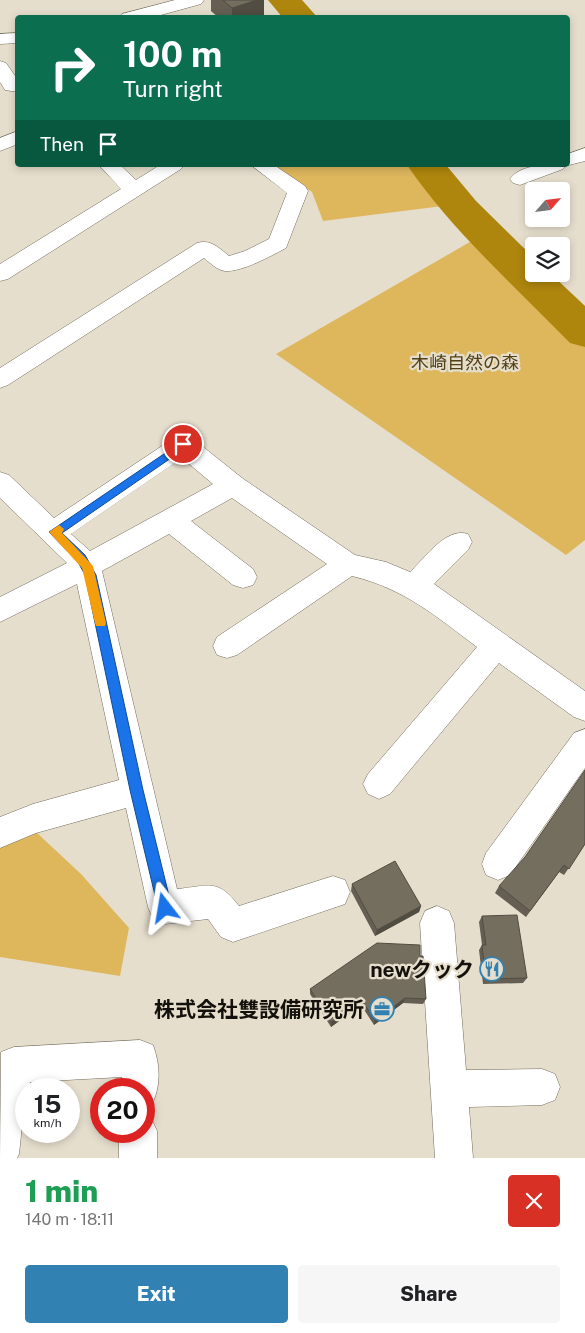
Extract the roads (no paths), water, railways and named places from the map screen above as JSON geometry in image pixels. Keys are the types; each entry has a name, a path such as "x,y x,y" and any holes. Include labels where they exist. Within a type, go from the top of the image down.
{"street":[{"path":"156,15 175,13 195,0"},
{"path":"0,39 15,38"},
{"path":"0,67 12,86 15,86"},
{"path":"0,145 15,138"},
{"path":"570,159 585,154"},
{"path":"111,167 134,190"},
{"path":"0,274 171,167"},
{"path":"0,379 204,248 226,264 253,256 278,243 298,190 264,167"},
{"path":"520,179 551,167"},
{"path":"54,532 183,444 233,485 348,564 386,574 413,587 497,644 585,708"},
{"path":"0,482 54,532 87,566 165,908 214,902 233,925 333,892"},
{"path":"0,610 87,566 233,485"},
{"path":"169,519 242,577"},
{"path":"413,587 460,542"},
{"path":"227,646 348,564"},
{"path":"379,784 497,644"},
{"path":"498,864 585,743"},
{"path":"0,833 33,819 137,790"},
{"path":"437,923 454,1158"},
{"path":"0,1154 14,1065 140,1058 140,1078"},
{"path":"449,1089 542,1087"},
{"path":"138,1143 138,1158"}],"waterway":[{"path":"284,0 299,15"},
{"path":"428,167 482,230 585,332"}],"place":[{"name":"newクック","path":"492,969"},
{"name":"株式会社雙設備研究所","path":"382,1009"}],"park label":[{"name":"木崎自然の森","path":"465,362"}]}
